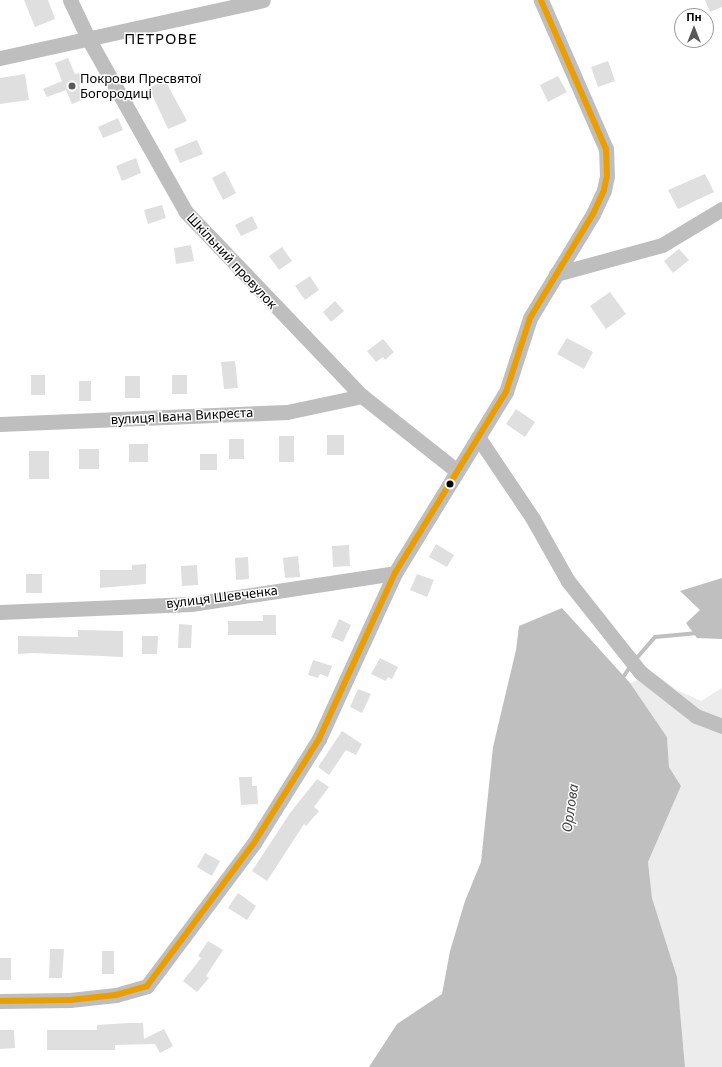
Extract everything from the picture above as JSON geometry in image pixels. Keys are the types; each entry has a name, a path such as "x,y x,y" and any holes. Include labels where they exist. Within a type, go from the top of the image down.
{"street":[{"name":"Шкільний провулок","path":"70,0 89,40 186,212 362,396 457,471"},
{"path":"0,58 89,40 263,0"},
{"path":"0,1001 70,1000 116,995 147,986 254,843 319,739 395,573 506,392 530,318 600,202 607,176 608,162 606,149 541,0"},
{"path":"556,274 662,245 722,209"},
{"name":"вулиця Івана Викреста","path":"0,424 287,412 362,396"},
{"path":"478,437 533,520 568,581 640,672 696,716 722,726"},
{"name":"вулиця Шевченка","path":"0,612 191,604 395,573"}],"shaded area":[{"path":"655,674 677,690 701,701 722,688 722,1067 685,1067 677,977 652,898 648,862 681,786 669,767 667,737 630,683"}],"water":[{"path":"722,578 722,639 697,638 686,623 700,610 680,591"},
{"path":"562,608 630,683 667,737 669,767 681,786 648,862 652,898 677,977 685,1067 369,1067 397,1024 442,994 450,951 465,901 481,862 493,747 516,650 519,626"}],"building":[{"path":"24,0 48,0 55,19 35,27"},
{"path":"705,0 722,0 722,7 714,10 714,8 708,8"},
{"path":"68,58 75,74 79,73 83,83 79,85 84,99 72,104 66,90 47,97 43,89 62,81 55,63"},
{"path":"608,61 615,81 598,87 591,67"},
{"path":"25,74 29,100 0,104 0,78"},
{"path":"558,76 567,92 548,102 540,85"},
{"path":"165,80 187,121 168,129 149,88"},
{"path":"118,118 123,130 103,138 98,127"},
{"path":"197,140 203,154 180,163 174,149"},
{"path":"136,158 141,173 122,181 116,166"},
{"path":"225,171 236,193 223,200 212,178"},
{"path":"705,174 714,192 678,209 668,190"},
{"path":"162,205 166,218 148,224 144,210"},
{"path":"252,216 258,228 241,236 235,225"},
{"path":"191,245 194,261 176,264 174,248"},
{"path":"282,247 292,261 279,270 269,256"},
{"path":"679,249 689,260 673,273 664,261"},
{"path":"310,276 319,290 305,300 295,286"},
{"path":"610,292 626,314 606,329 590,306"},
{"path":"335,301 344,311 331,322 323,312"},
{"path":"567,338 593,352 584,369 557,354"},
{"path":"383,339 394,352 385,360 383,357 376,362 367,351"},
{"path":"235,361 238,388 224,389 221,362"},
{"path":"31,375 45,375 45,395 31,395"},
{"path":"172,375 187,375 187,394 172,394"},
{"path":"125,376 140,376 140,398 125,398"},
{"path":"79,381 91,381 91,401 79,401"},
{"path":"516,409 535,422 525,437 506,424"},
{"path":"327,435 344,435 344,455 327,455"},
{"path":"279,436 294,436 294,462 279,462"},
{"path":"229,439 244,439 244,459 229,459"},
{"path":"129,444 148,444 148,462 129,462"},
{"path":"79,449 99,449 99,469 79,469"},
{"path":"29,451 49,451 49,479 29,479"},
{"path":"200,454 217,454 217,470 200,470"},
{"path":"436,544 454,555 447,567 429,557"},
{"path":"349,545 350,566 333,567 332,546"},
{"path":"298,556 300,577 285,578 283,558"},
{"path":"248,557 249,579 236,580 235,558"},
{"path":"146,564 146,584 100,588 100,570 132,570 132,565"},
{"path":"197,565 198,585 182,586 181,566"},
{"path":"26,574 42,574 42,593 26,593"},
{"path":"417,574 434,580 427,597 410,590"},
{"path":"263,615 276,615 276,635 228,635 228,621 263,621"},
{"path":"339,619 351,625 343,642 331,637"},
{"path":"179,624 192,625 191,648 178,648"},
{"path":"78,630 123,631 123,657 33,653 18,654 18,636 78,637"},
{"path":"142,636 158,636 157,654 142,654"},
{"path":"380,658 398,667 392,679 388,677 386,681 371,674"},
{"path":"313,660 332,666 328,677 320,674 318,678 308,675"},
{"path":"358,689 371,694 362,713 350,707"},
{"path":"342,731 362,744 356,755 346,750 329,775 318,767"},
{"path":"239,777 252,777 252,786 257,786 258,804 241,805"},
{"path":"317,779 329,787 314,807 319,811 306,826 304,824 267,881 252,871 290,813"},
{"path":"205,853 220,861 212,876 197,867"},
{"path":"238,893 256,906 247,920 228,908"},
{"path":"208,941 223,950 206,976 209,978 197,992 183,981 201,958 198,956"},
{"path":"50,949 64,949 62,978 49,978"},
{"path":"102,951 114,951 114,974 102,974"},
{"path":"0,958 11,958 11,980 0,980"},
{"path":"143,1023 144,1039 164,1029 173,1046 160,1053 155,1044 115,1045 115,1050 47,1050 47,1030 97,1030 97,1025"},
{"path":"0,1030 14,1030 15,1048 0,1049"}],"waterway":[{"name":"Орлова","path":"635,660 655,637 698,633"},
{"name":"Орлова","path":"622,679 631,665"}],"transit line":[{"path":"0,1001 70,1000 116,995 147,986 254,843 319,739 395,573 506,392 530,318 593,214 604,190 607,176 606,149 541,0"}],"place":[{"name":"Покрови Пресвятої Богородиці","path":"72,86"}],"district":[{"name":"ПЕТРОВЕ","path":"161,39"}]}
